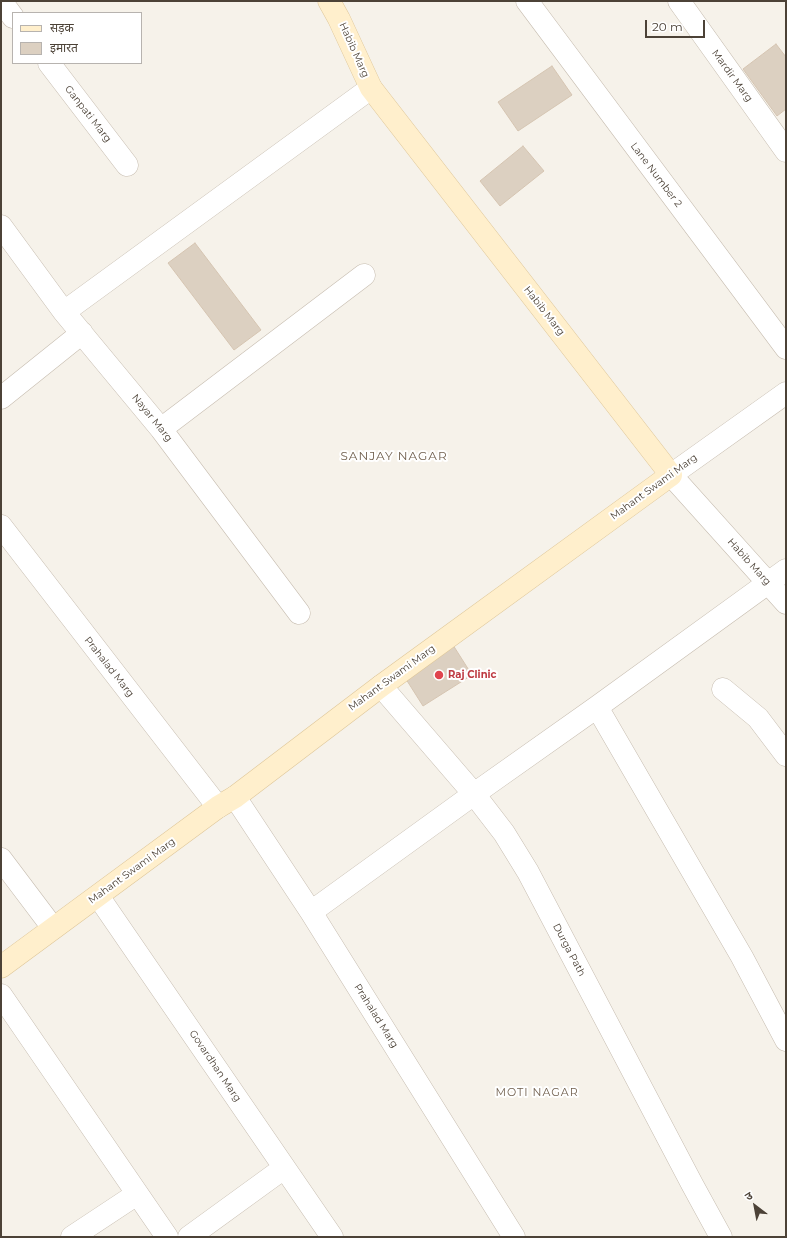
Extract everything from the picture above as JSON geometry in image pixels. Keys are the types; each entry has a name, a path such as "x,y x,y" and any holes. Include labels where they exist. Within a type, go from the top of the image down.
{"street":[{"name":"Habib Marg","path":"329,1 340,19 371,88 671,475 786,603"},
{"name":"Lane Number 2","path":"527,1 786,348"},
{"name":"Mardir Marg","path":"679,1 786,151"},
{"path":"1,2 12,16"},
{"name":"Ganpati Marg","path":"49,64 127,165"},
{"path":"64,312 371,88"},
{"name":"Nayar Marg","path":"1,226 64,312 161,429 299,612"},
{"path":"161,429 364,274"},
{"path":"1,398 82,333"},
{"name":"Mahant Swami Marg","path":"1,967 381,686 786,393"},
{"name":"Prahalad Marg","path":"1,526 226,802 311,912 514,1237"},
{"path":"311,912 786,570"},
{"name":"Durga Path","path":"381,686 474,794 504,833 528,872 721,1237"},
{"path":"723,689 758,718 786,755"},
{"path":"597,707 742,957 786,1040"},
{"path":"1,859 53,928"},
{"name":"Govardhan Marg","path":"98,896 332,1237"},
{"path":"1,995 167,1237"},
{"path":"189,1237 284,1168"},
{"path":"72,1237 137,1194"}],"building":[{"path":"776,44 786,57 786,109 777,116 743,69"},
{"path":"552,66 572,95 518,131 498,102"},
{"path":"523,146 544,171 500,206 480,181"},
{"path":"195,243 261,330 234,350 168,263"},
{"path":"453,645 472,675 423,706 404,676"}],"place":[{"name":"Raj Clinic","path":"439,675"}],"district":[{"name":"SANJAY NAGAR","path":"394,456"},
{"name":"MOTI NAGAR","path":"537,1093"}]}
